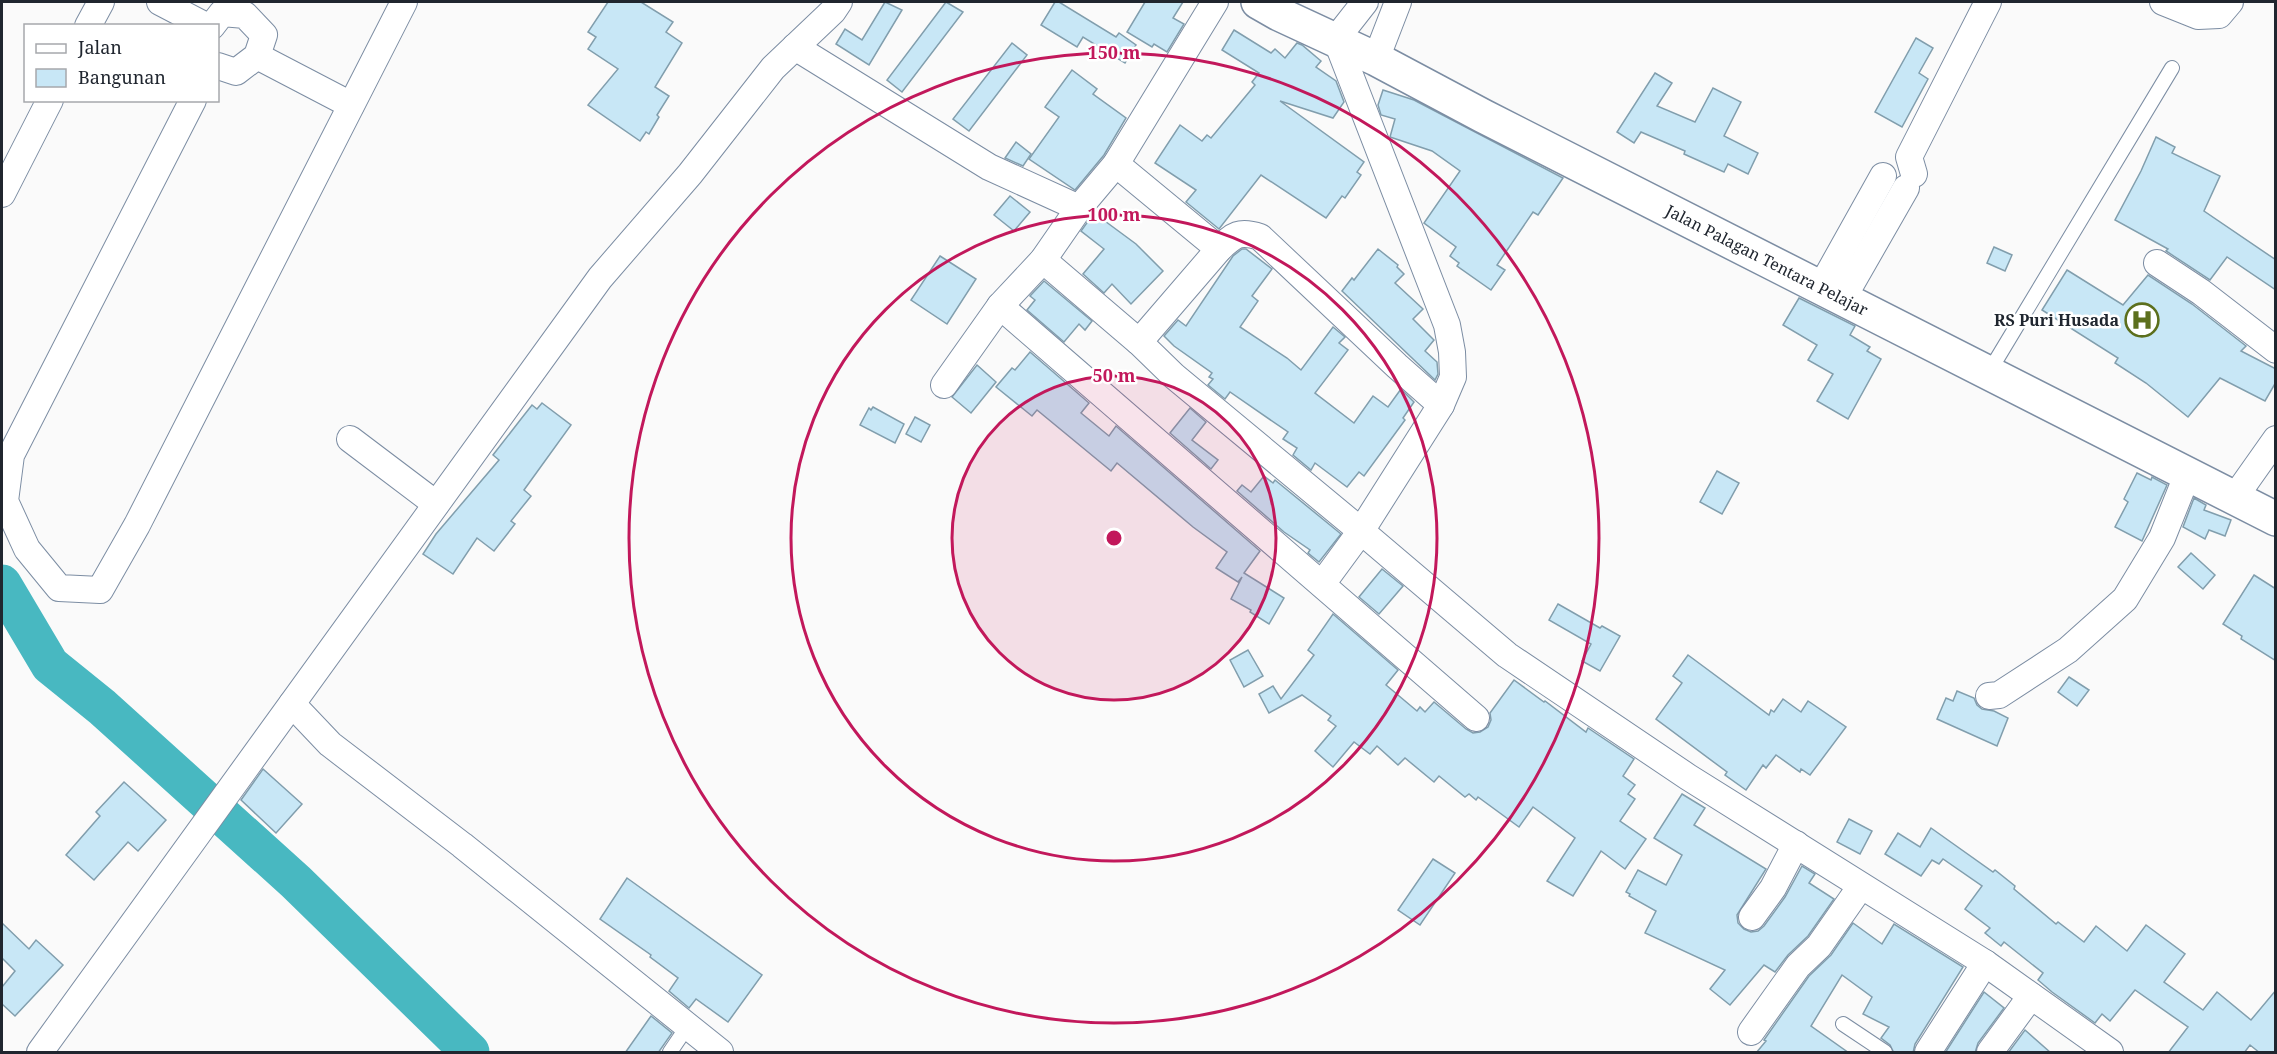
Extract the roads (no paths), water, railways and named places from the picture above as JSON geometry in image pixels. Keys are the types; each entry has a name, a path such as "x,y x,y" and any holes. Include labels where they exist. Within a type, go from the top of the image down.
{"main road":[{"name":"Jalan Palagan Tentara Pelajar","path":"1275,6 1504,126 2276,519"}],"street":[{"path":"89,24 101,2"},
{"path":"160,2 202,24"},
{"path":"192,102 10,436 11,454 5,501 27,549 59,588 100,590 137,525 404,2"},
{"path":"40,1053 600,278 690,174 772,68 833,11 838,2"},
{"path":"944,384 1000,306 1043,260 1079,208 1116,164 1215,2"},
{"path":"1322,584 1361,531 1441,405 1453,377 1452,352 1447,325 1336,39 1365,2"},
{"path":"1376,59 1398,2"},
{"path":"1832,293 1900,171 1988,2"},
{"path":"2163,2 2198,16 2219,15 2230,2"},
{"path":"214,24 222,13 248,8 264,35 257,56 236,72 219,66"},
{"path":"795,47 989,167 1079,208"},
{"path":"257,56 351,105"},
{"path":"2,194 49,102"},
{"path":"1116,164 1219,249"},
{"path":"1139,342 1219,249 1232,236 1246,232 1260,237 1441,405"},
{"path":"1043,260 1139,342 1174,376 1507,655 1688,777 1985,963 2110,1053"},
{"path":"2157,263 2201,292 2276,350"},
{"path":"1000,306 1476,718"},
{"path":"350,439 436,504"},
{"path":"2235,497 2276,439"},
{"path":"1989,696 2000,694 2068,650 2125,599 2162,537 2188,473"},
{"path":"292,704 330,744 462,845 720,1053"},
{"path":"1752,917 1773,888 1796,844"},
{"path":"1751,1032 1798,966 1819,945 1861,886"},
{"path":"1928,1053 1985,963"},
{"path":"1990,1053 2031,996"}],"lane":[{"path":"1989,372 2172,68"},
{"path":"1843,1024 1885,1053"},
{"path":"670,1053 687,1027"}],"waterway":[{"path":"2,584 50,665 102,707 296,882 470,1052"}],"place":[{"name":"RS Puri Husada","path":"2142,320"}]}
